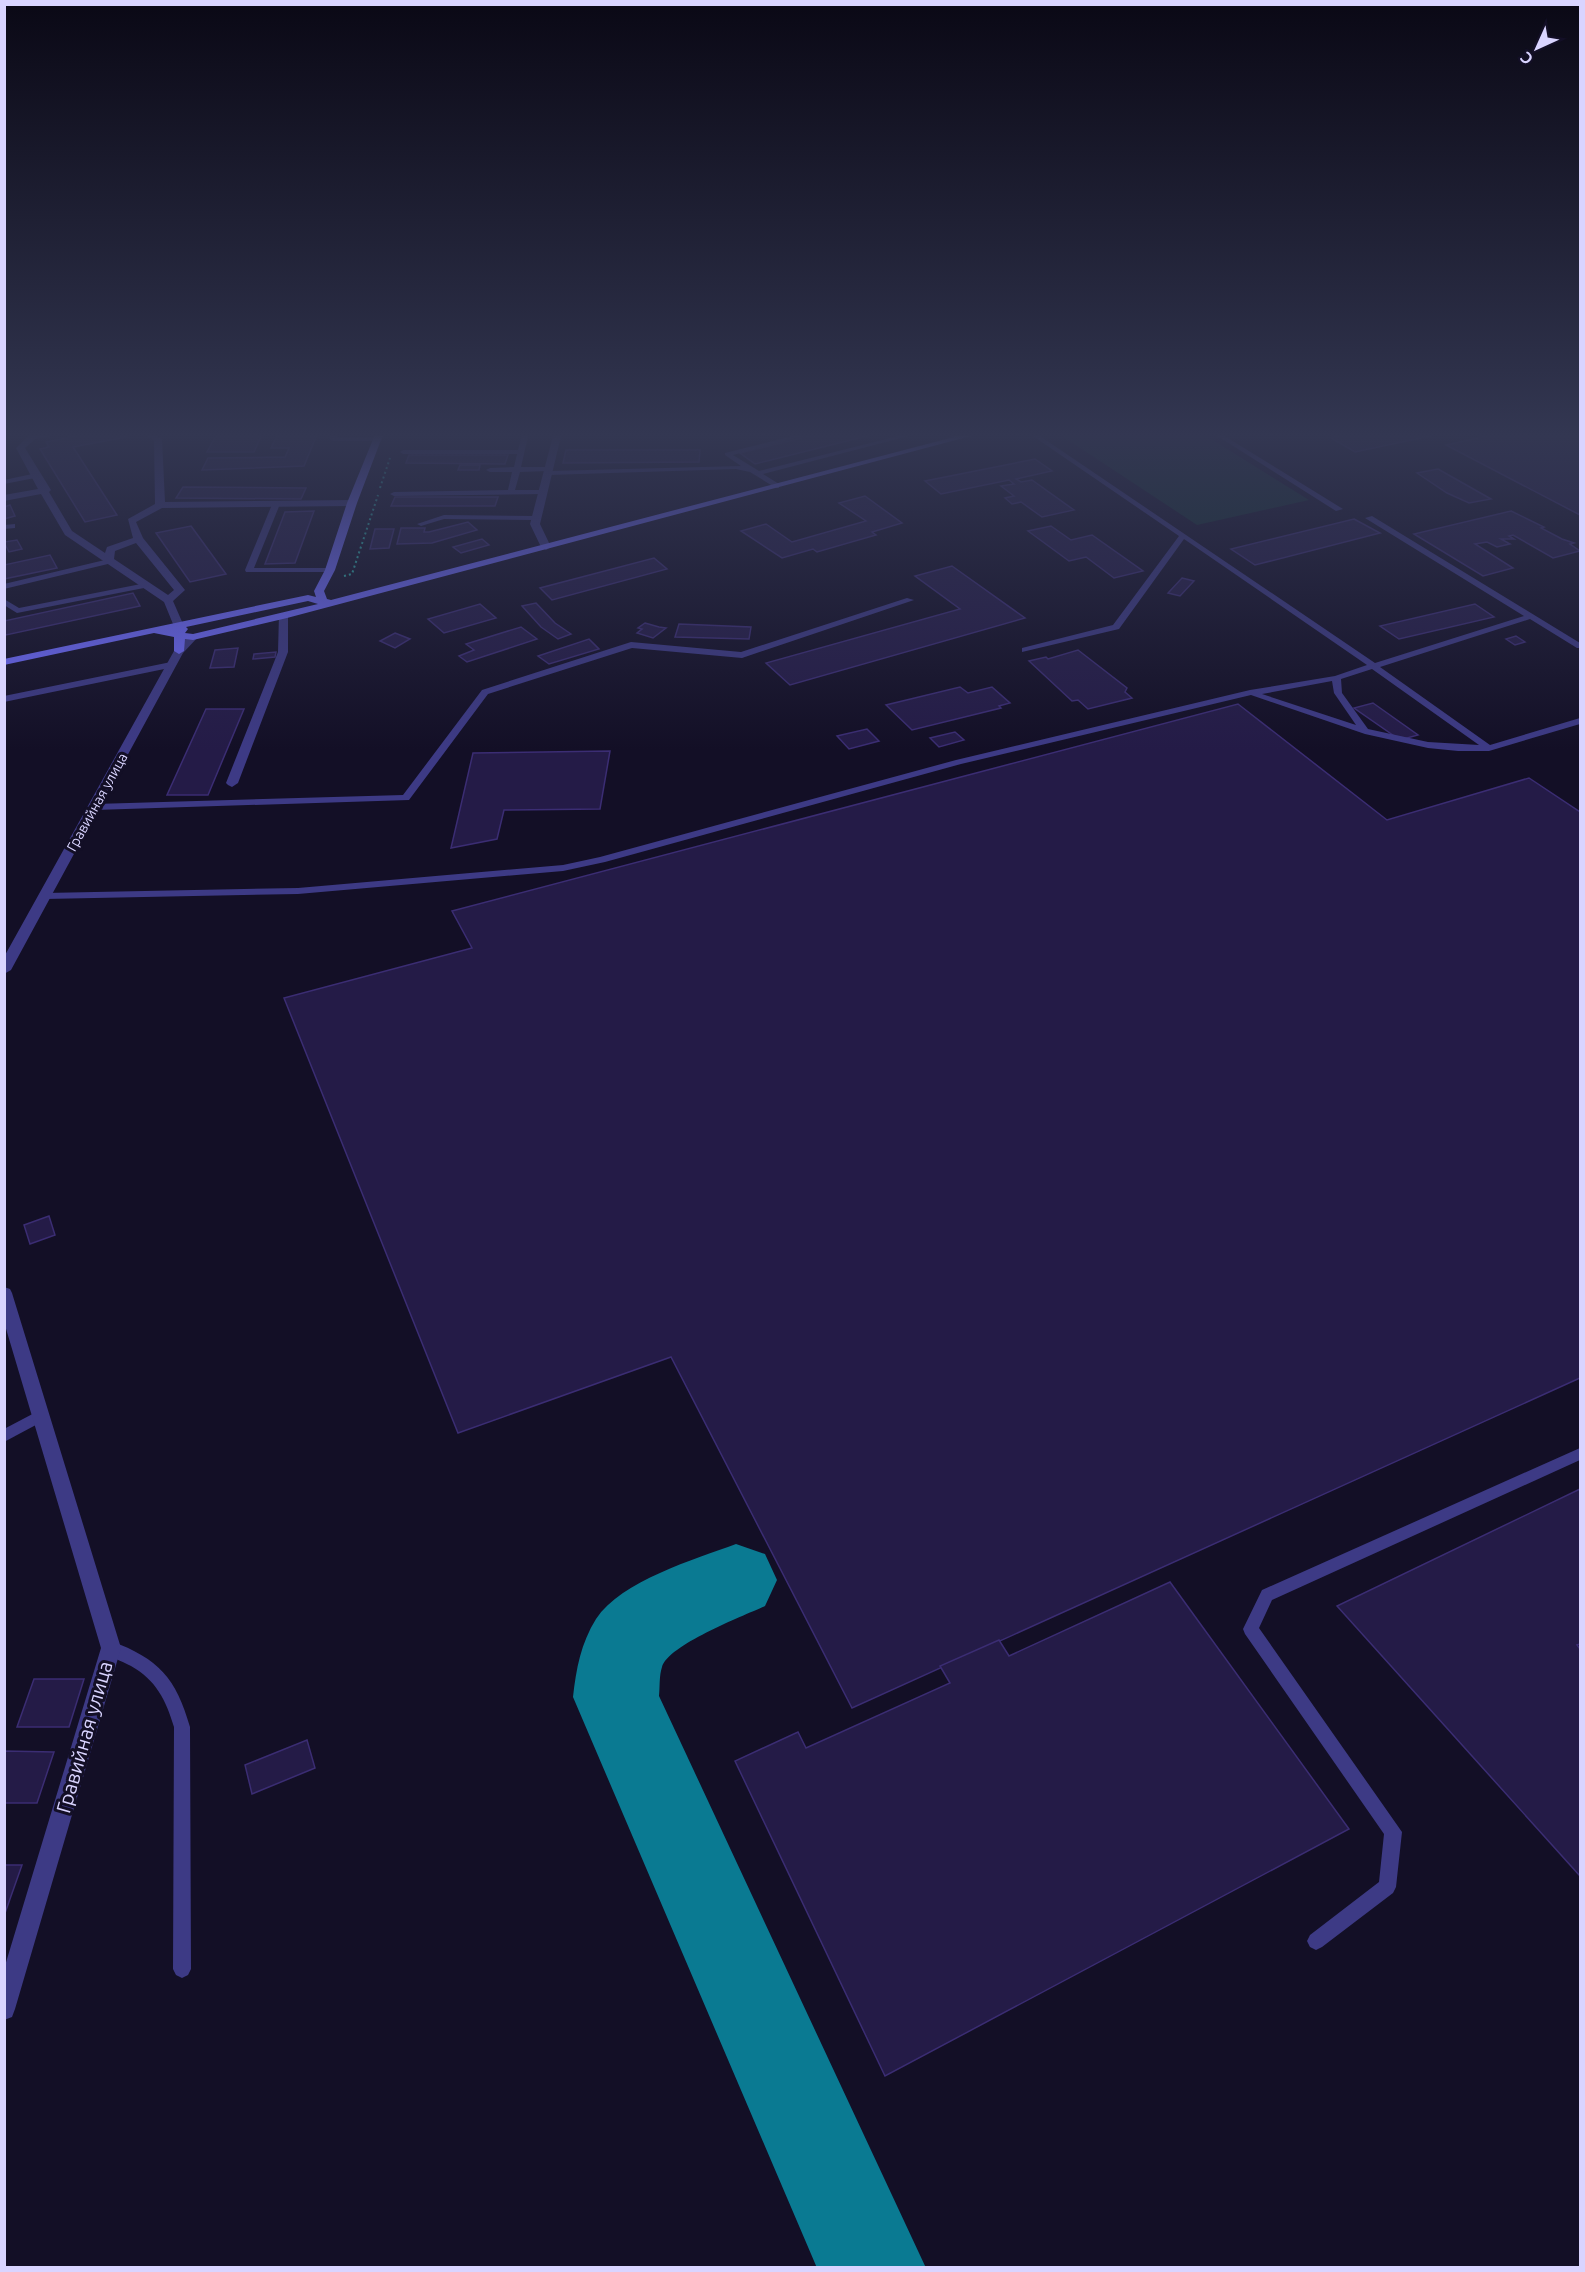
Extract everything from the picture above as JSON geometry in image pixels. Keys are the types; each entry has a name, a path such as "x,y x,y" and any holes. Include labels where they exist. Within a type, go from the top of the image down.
{"main road":[{"path":"328,603 319,591 330,570 340,538"},
{"path":"152,630 193,637 284,616 577,538"},
{"path":"4,662 308,598 328,603"},
{"path":"179,651 180,630 199,620"}],"street":[{"path":"75,538 168,600 178,624"},
{"path":"109,561 110,549 138,538"},
{"path":"138,538 180,590 168,600"},
{"path":"542,538 546,546"},
{"path":"232,783 283,652 284,616"},
{"name":"Гравийная улица","path":"4,970 9,953 45,896 171,665 179,651 193,637"},
{"name":"Гравийная улица","path":"4,1293 111,1648 4,2009"}],"lane":[{"path":"262,538 249,570 330,570"},
{"path":"1026,650 1116,627 1181,538"},
{"path":"1187,538 1489,748"},
{"path":"1402,538 1581,646"},
{"path":"4,587 109,561"},
{"path":"4,601 17,611 146,585"},
{"path":"95,807 406,798 485,692 631,645 742,655 910,600"},
{"path":"45,896 298,891 403,880 481,877 563,868 601,860 959,762 1251,693 1336,678 1371,665 1532,616"},
{"path":"4,699 171,665"},
{"path":"1336,678 1338,693 1365,730"},
{"path":"1251,693 1399,741 1436,748 1489,748 1581,721"},
{"path":"4,1436 42,1415"},
{"path":"1316,1941 1387,1887 1394,1832 1251,1629 1267,1595 1581,1454"},
{"path":"111,1648 148,1666 159,1675 178,1709 182,1727 182,1969"}],"building":[{"path":"159,538 200,538 226,574 190,582"},
{"path":"275,538 304,538 295,563 265,564"},
{"path":"373,538 392,538 389,548 370,549"},
{"path":"398,538 449,538 432,543 397,544"},
{"path":"752,538 786,538 792,542 806,538 865,538 817,552 813,549 782,558"},
{"path":"1038,538 1068,538 1071,540 1096,538 1143,571 1114,578 1086,557 1069,561"},
{"path":"1276,538 1360,538 1255,565 1231,549"},
{"path":"1421,538 1514,539 1501,539 1510,544 1497,547 1487,542 1475,544 1513,568 1483,576"},
{"path":"1518,538 1560,538 1574,543 1570,544 1580,551 1553,558"},
{"path":"482,539 489,545 461,553 453,547"},
{"path":"17,540 22,549 9,552 4,542"},
{"path":"50,555 57,568 4,579 4,565"},
{"path":"654,558 667,569 552,600 540,588"},
{"path":"952,566 1025,618 790,685 766,663 960,609 915,576"},
{"path":"1182,578 1194,581 1180,596 1168,593"},
{"path":"133,593 140,606 6,635 4,631 4,621"},
{"path":"536,603 555,623 571,634 558,639 541,627 522,606"},
{"path":"480,604 496,618 444,633 428,619"},
{"path":"1475,604 1494,617 1399,639 1380,626"},
{"path":"645,623 666,628 653,638 637,633 642,629 638,628"},
{"path":"679,624 751,627 749,639 675,637"},
{"path":"521,627 537,639 467,662 459,656 474,650 466,644"},
{"path":"395,633 410,639 395,648 380,641"},
{"path":"1516,636 1525,642 1515,645 1506,639"},
{"path":"589,639 599,649 549,664 538,656"},
{"path":"238,648 234,667 210,668 215,650"},
{"path":"1078,650 1127,688 1125,692 1132,698 1088,709 1078,700 1072,701 1029,661 1046,657 1048,659"},
{"path":"276,652 275,657 253,659 254,654"},
{"path":"960,687 968,693 992,687 1010,703 999,706 1001,708 912,730 886,705"},
{"path":"1373,703 1418,735 1400,740 1354,708"},
{"path":"1238,704 1387,820 1529,778 1580,812 1580,1378 852,1708 671,1357 458,1433 284,998 472,948 452,911"},
{"path":"206,709 244,709 208,795 167,795"},
{"path":"867,729 879,741 849,749 837,736"},
{"path":"955,732 964,740 939,747 930,738"},
{"path":"610,751 600,809 504,810 497,839 451,848 473,753"},
{"path":"49,1216 55,1235 30,1244 24,1225"},
{"path":"1580,1489 1580,1644 1577,1645 1580,1649 1580,1876 1337,1606"},
{"path":"1170,1582 1349,1829 885,2076 735,1761 798,1732 806,1748 950,1683 940,1666 999,1640 1009,1656"},
{"path":"34,1679 84,1679 69,1727 17,1727"},
{"path":"307,1740 315,1768 252,1794 245,1765"},
{"path":"4,1751 54,1752 37,1803 4,1803"},
{"path":"4,1865 22,1865 4,1916"}],"taxiway":[{"path":"736,1580 663,1613 638,1632 624,1649 616,1697 872,2268"}]}
